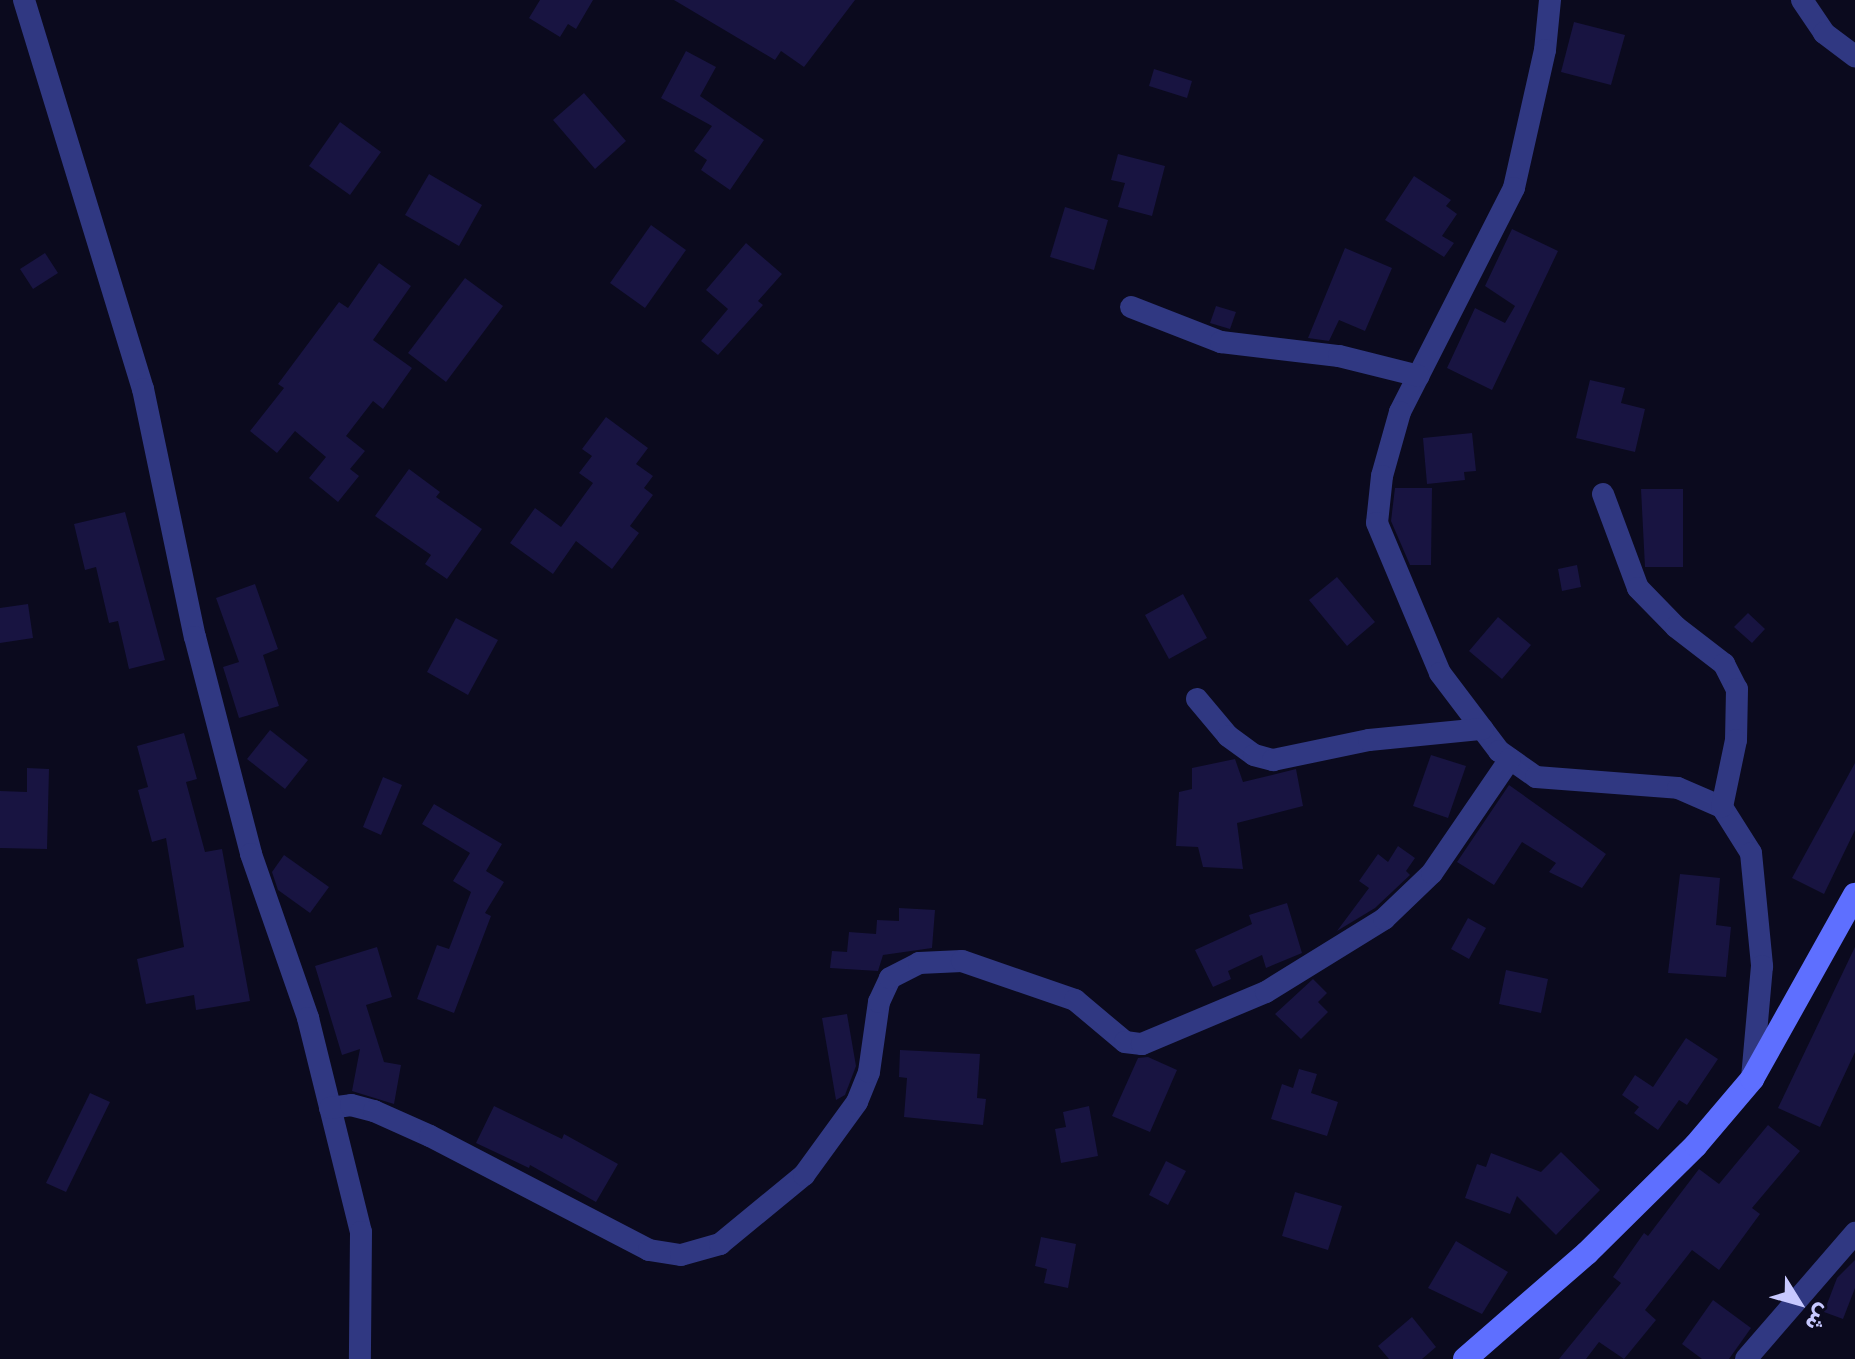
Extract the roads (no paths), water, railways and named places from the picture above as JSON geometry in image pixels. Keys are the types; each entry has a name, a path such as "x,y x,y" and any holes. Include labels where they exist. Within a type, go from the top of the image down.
{"main road":[{"path":"1465,1359 1587,1253 1696,1145 1752,1079 1855,895"}],"street":[{"path":"24,0 143,389 195,637 251,854 308,1018 361,1232 360,1359"},
{"path":"1550,0 1545,50 1514,188 1400,412 1382,476 1377,523 1440,673 1482,729 1510,759 1536,777 1678,788 1722,807 1751,853 1762,966 1752,1079"},
{"path":"1802,0 1824,33 1855,56"},
{"path":"1131,307 1221,342 1339,356 1419,376"},
{"path":"1603,494 1638,588 1676,627 1724,664 1737,689 1736,740 1722,807"},
{"path":"1197,699 1228,736 1254,755 1273,760 1369,740 1482,729"},
{"path":"330,1108 351,1105 374,1111 430,1136 649,1250 681,1255 720,1244 804,1175 857,1102 869,1072 879,1002 890,978 919,963 962,961 1075,1000 1125,1042 1142,1044 1266,992 1384,919 1432,873 1510,759"},
{"path":"1746,1359 1855,1233"}]}
